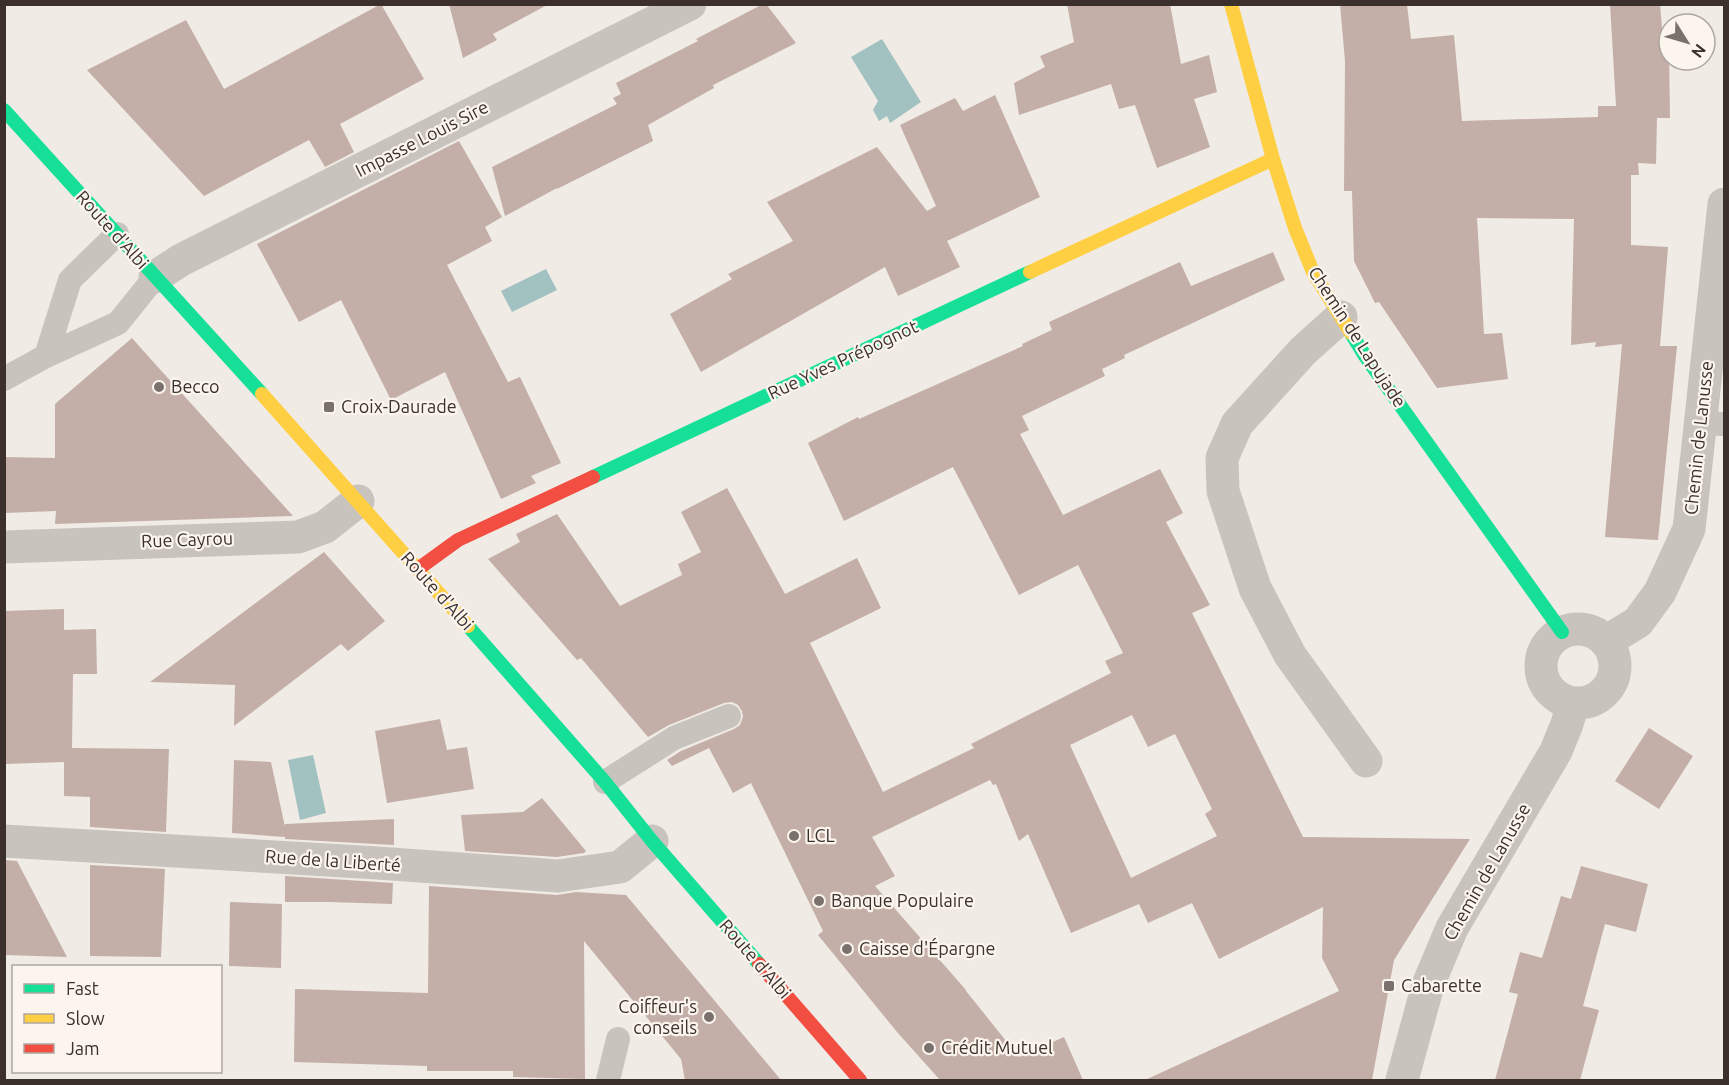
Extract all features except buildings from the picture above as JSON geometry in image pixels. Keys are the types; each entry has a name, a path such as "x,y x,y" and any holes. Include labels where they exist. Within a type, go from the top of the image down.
{"street":[{"name":"Impasse Louis Sire","path":"155,277 181,260 690,4"},
{"name":"Chemin de Lapujade","path":"1231,4 1273,159 1295,228 1313,272 1365,356 1562,632"},
{"name":"Route d'Albi","path":"4,110 418,569 605,782 652,841 856,1079"},
{"name":"Rue Yves Prépognot","path":"418,569 458,540 1273,159"},
{"name":"Chemin de Lanusse","path":"1606,641 1638,622 1660,592 1689,529 1712,423 1725,204"},
{"path":"1341,317 1303,351 1238,424 1222,458 1223,491 1255,588 1290,655 1366,761"},
{"name":"Rue Cayrou","path":"4,547 298,537 325,527 358,501"},
{"path":"1573,628 1597,633 1606,641 1613,652 1616,665 1614,677 1608,689 1598,698 1586,703 1573,703 1554,695 1542,677 1541,666 1546,646 1552,638 1573,628"},
{"name":"Chemin de Lanusse","path":"1402,1080 1428,985 1452,928 1556,751 1573,703"},
{"name":"Rue de la Liberté","path":"4,841 366,862 558,876 620,867 652,841"}],"lane":[{"path":"46,356 70,280 117,234"},
{"path":"4,380 46,356 118,323 155,277"},
{"path":"605,782 674,738 729,716"},
{"path":"608,1080 618,1039"}],"water":[{"path":"882,39 921,102 890,123 887,116 879,121 873,110 878,101 851,57"},
{"path":"546,269 557,290 512,312 501,291"},
{"path":"313,755 326,813 300,820 288,760"}],"traffic: fast":[{"path":"4,110 262,394"},
{"path":"593,477 1030,272"},
{"path":"1351,333 1365,356 1562,632"},
{"path":"468,626 605,782 652,841 759,964"}],"traffic: slow":[{"path":"1231,4 1273,159 1295,228 1313,272 1351,333"},
{"path":"1030,272 1273,159"},
{"path":"262,394 468,626"}],"traffic: jam":[{"path":"418,569 458,540 593,477"},
{"path":"759,964 860,1080"}],"place":[{"name":"Becco","path":"159,387"},
{"name":"Croix-Daurade","path":"329,407"},
{"name":"LCL","path":"794,836"},
{"name":"Banque Populaire","path":"819,901"},
{"name":"Caisse d'Épargne","path":"847,949"},
{"name":"Cabarette","path":"1389,986"},
{"name":"Coiffeur's conseils","path":"709,1017"},
{"name":"Crédit Mutuel","path":"929,1048"}]}
